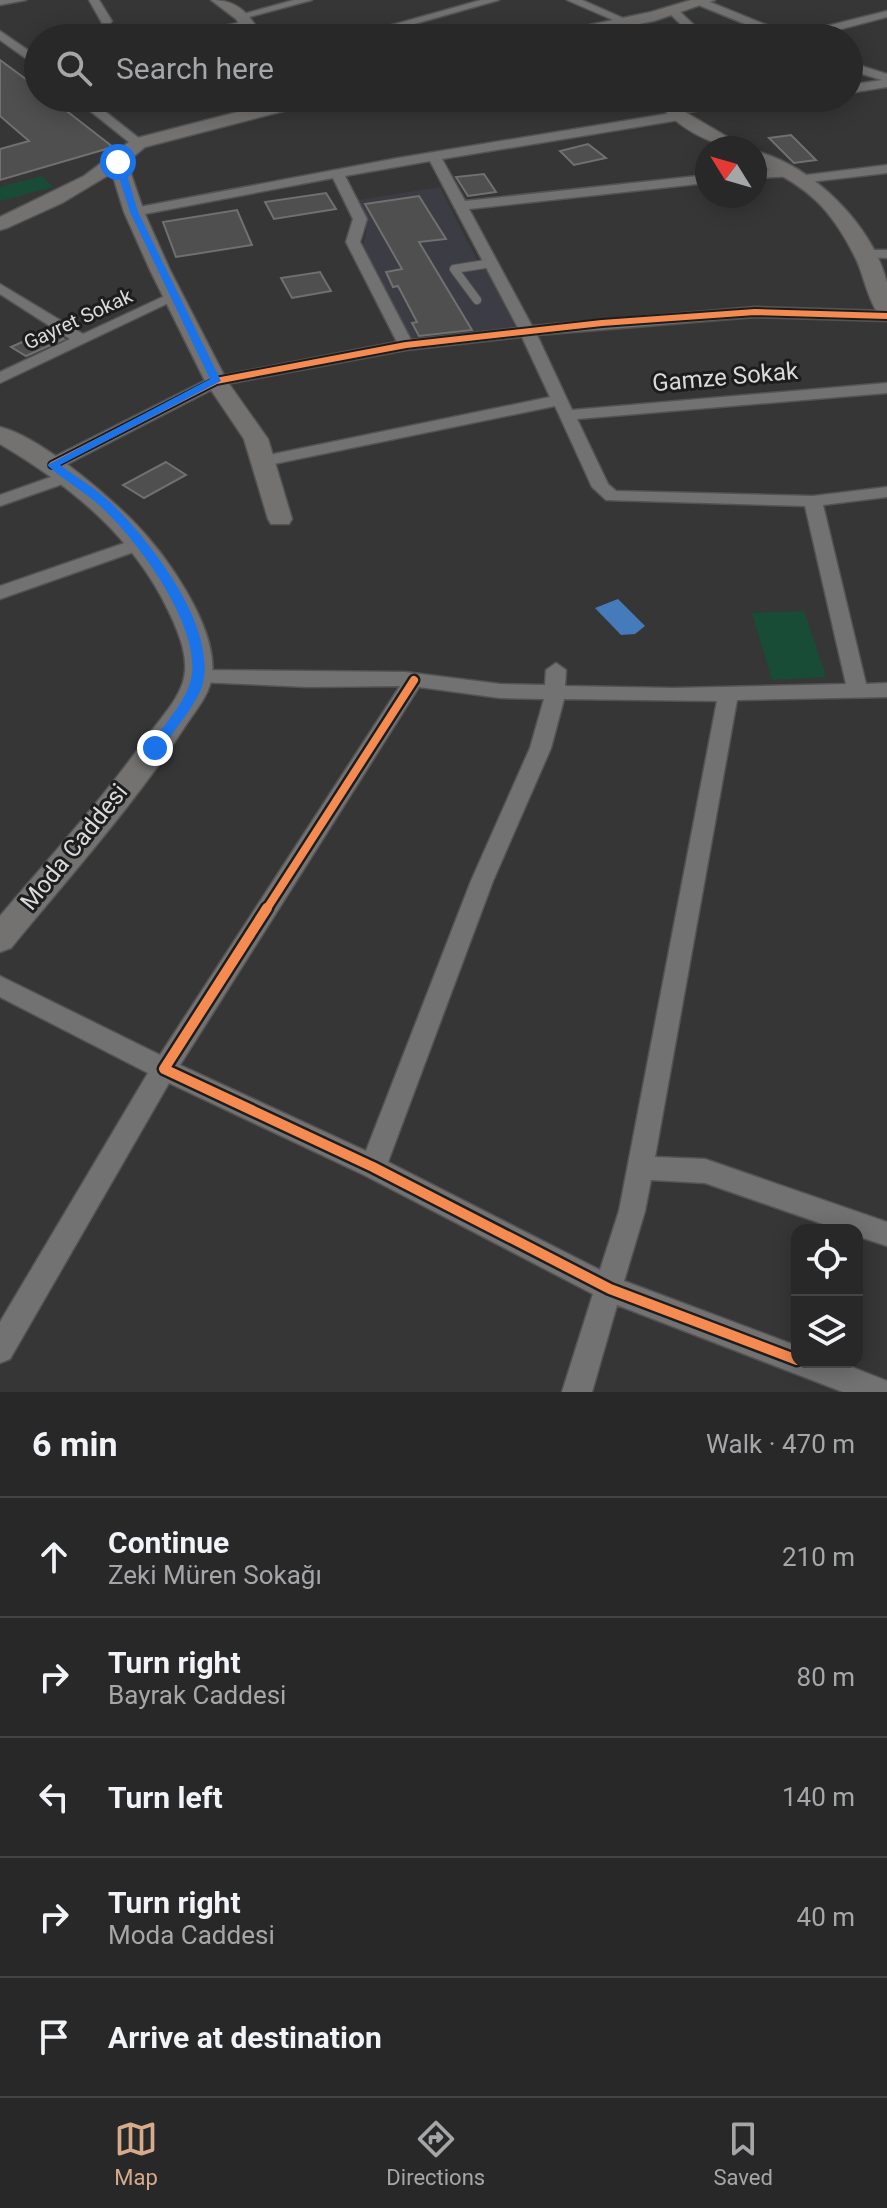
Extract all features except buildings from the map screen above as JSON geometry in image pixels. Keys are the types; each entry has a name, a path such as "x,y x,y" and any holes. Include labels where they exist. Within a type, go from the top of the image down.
{"street":[{"path":"0,2 21,0"},
{"path":"94,0 106,21"},
{"path":"219,0 247,24"},
{"path":"253,24 307,0"},
{"path":"404,24 494,0"},
{"path":"572,0 626,22"},
{"path":"622,24 703,1 758,24"},
{"path":"673,11 687,24"},
{"path":"847,24 887,14"},
{"path":"0,34 24,52"},
{"path":"863,71 887,80"},
{"path":"863,85 887,80"},
{"path":"98,112 139,143"},
{"path":"0,224 49,204 118,162 139,143 250,112"},
{"path":"134,212 652,112"},
{"path":"678,112 718,136"},
{"path":"434,156 527,331 601,487 612,496 813,501 887,492"},
{"path":"118,162 134,212 174,297 216,381 256,439 280,519"},
{"path":"0,501 216,381 406,345 527,331 755,312 886,310 865,254 820,192 797,176 767,162"},
{"path":"767,175 797,176 887,169"},
{"path":"338,175 360,219 353,242 406,345"},
{"path":"461,206 695,180"},
{"path":"865,254 887,254"},
{"path":"0,288 82,340"},
{"name":"Gayret Sokak","path":"0,378 174,297"},
{"name":"Gamze Sokak","path":"264,461 539,403 565,408 887,388"},
{"path":"0,434 60,470 104,503 142,543 175,593 200,664 199,675 308,680 414,680 500,691 557,681 728,695 887,690"},
{"path":"813,501 858,691"},
{"path":"0,593 142,543"},
{"name":"Moda Caddesi","path":"0,939 155,748 196,688 199,675"},
{"path":"0,1349 164,1069 414,680"},
{"path":"373,1167 482,881 533,763 557,681"},
{"path":"577,1392 632,1211 728,695"},
{"path":"0,986 164,1069 373,1167 610,1289 791,1358"},
{"path":"641,1168 705,1171 887,1234"},
{"path":"817,1368 880,1392"}],"lane":[{"path":"477,300 454,269 492,263"}],"shaded area":[{"path":"440,187 480,266 487,269 516,329 414,344 362,251 367,228 356,203 358,200"}],"green space":[{"path":"42,176 53,187 0,201 0,187"},
{"path":"804,611 826,677 772,680 752,613"}],"water":[{"path":"618,599 645,626 635,634 621,635 595,608"}],"cycle path":[{"path":"52,465 216,381 406,345 602,323 755,312 887,316"},
{"path":"414,680 164,1069 373,1167 610,1289 791,1358"}],"route":[{"path":"118,162 134,212 216,381 52,465 104,503 142,543 175,593 189,627 200,664 196,688 155,748"}]}
